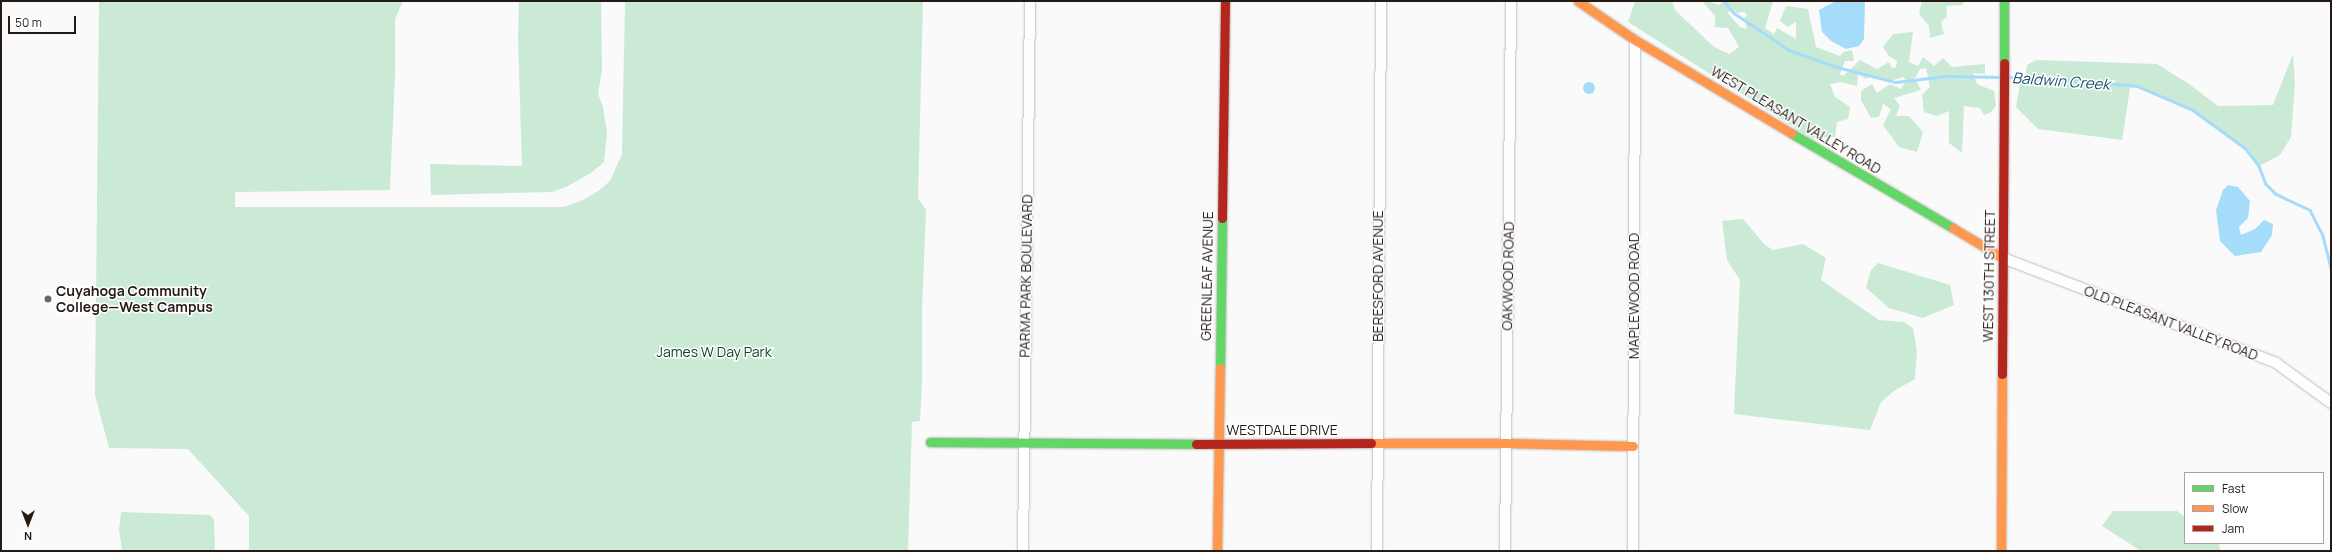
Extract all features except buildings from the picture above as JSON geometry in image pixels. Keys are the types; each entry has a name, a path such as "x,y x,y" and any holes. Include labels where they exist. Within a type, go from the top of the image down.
{"street":[{"name":"PARMA PARK BOULEVARD","path":"1023,551 1030,1"},
{"name":"GREENLEAF AVENUE","path":"1217,551 1225,1"},
{"name":"BERESFORD AVENUE","path":"1377,551 1381,1"},
{"name":"OAKWOOD ROAD","path":"1505,551 1511,1"},
{"name":"WEST PLEASANT VALLEY ROAD","path":"1578,1 1635,40 2003,258"},
{"name":"WEST 130TH STREET","path":"2001,551 2005,91 2004,1"},
{"name":"MAPLEWOOD ROAD","path":"1633,551 1635,40"},
{"name":"OLD PLEASANT VALLEY ROAD","path":"2003,258 2276,363 2331,403"},
{"name":"WESTDALE DRIVE","path":"930,442 1024,444 1506,443 1633,446"}],"green space":[{"name":"James W Day Park","path":"99,1 403,1 395,19 395,74 390,190 235,192 235,207 563,207 581,201 597,192 610,181 622,154 625,1 923,1 918,198 926,210 922,311 922,382 920,421 912,422 908,551 249,551 249,516 188,449 109,448 95,395"},
{"path":"519,1 601,1 602,69 598,94 603,107 607,133 604,162 591,173 566,187 552,192 431,195 430,164 522,166 518,38"},
{"path":"1635,1 1672,1 1675,10 1714,47 1729,54 1739,47 1728,28 1715,27 1715,16 1702,1 1715,1 1712,3 1719,5 1724,1 1773,1 1765,28 1774,34 1777,28 1796,39 1796,22 1788,27 1780,21 1786,6 1808,9 1816,47 1840,56 1843,52 1852,50 1854,61 1845,61 1840,74 1843,76 1860,60 1877,69 1889,62 1892,68 1896,67 1897,61 1889,56 1883,47 1893,34 1913,32 1909,62 1918,66 1923,57 1934,66 1943,58 1952,67 1985,64 1985,74 1973,73 1977,84 1994,91 1996,106 1990,113 1984,115 1980,108 1964,106 1962,153 1949,143 1949,111 1937,116 1924,112 1922,95 1930,87 1926,68 1920,69 1916,77 1909,81 1916,81 1921,90 1894,98 1900,106 1896,116 1909,116 1923,132 1917,152 1899,147 1883,125 1891,109 1883,104 1879,117 1871,118 1861,100 1861,91 1872,84 1877,93 1890,84 1901,89 1907,81 1903,77 1891,81 1871,75 1866,79 1858,74 1857,86 1841,82 1830,84 1835,97 1850,107 1848,119 1837,122 1835,137 1811,138 1628,22","holes":["1735,10 1736,13 1745,12 1747,16 1744,18 1747,29 1740,27 1727,12"]},
{"path":"1922,1 1964,1 1963,5 1946,6 1947,16 1941,22 1944,34 1930,38 1929,26 1919,14"},
{"path":"2293,54 2295,83 2291,137 2280,155 2259,166 2245,148 2193,110 2137,86 2128,86 2130,88 2122,140 2038,129 2016,107 2021,78 2025,78 2027,65 2036,60 2157,64 2189,84 2218,106 2273,105"},
{"path":"1743,219 1765,245 1773,250 1803,244 1826,258 1821,280 1879,320 1904,322 1913,328 1917,352 1915,379 1894,391 1881,402 1870,430 1734,414 1740,280 1727,260 1722,221"},
{"path":"1878,263 1950,285 1954,305 1923,318 1889,308 1866,288 1871,270"},
{"path":"2113,511 2177,511 2184,516 2184,544 2219,544 2220,551 2141,551 2102,526"},
{"path":"121,512 210,515 214,520 215,551 122,551 119,529"}],"water":[{"path":"1836,1 1865,1 1864,39 1859,46 1846,49 1831,41 1822,32 1819,10"},
{"path":"1589,82 1593,84 1595,88 1593,92 1589,94 1585,92 1583,88 1585,84"},
{"path":"2228,185 2238,187 2250,201 2248,218 2239,227 2241,235 2255,229 2264,220 2273,224 2272,235 2261,252 2235,256 2220,241 2216,210 2223,190"}],"waterway":[{"name":"Baldwin Creek","path":"1724,1 1734,13 1789,50 1837,67 1895,82 1947,76 2000,77"},
{"name":"Baldwin Creek","path":"2009,77 2059,79 2137,86 2193,110 2245,148 2259,166 2266,184 2276,194 2310,210 2323,236 2331,268"}],"traffic: fast":[{"path":"2004,1 2004,63"},
{"path":"1791,133 1953,228"},
{"path":"1220,368 1222,218"},
{"path":"930,442 1196,444"}],"traffic: slow":[{"path":"1578,1 1635,40 1791,133"},
{"path":"1953,228 2003,258"},
{"path":"1217,551 1220,368"},
{"path":"2001,551 2002,374"},
{"path":"1371,443 1506,443 1633,446"}],"traffic: jam":[{"path":"1222,218 1225,1"},
{"path":"2002,374 2004,63"},
{"path":"1196,444 1371,443"}],"place":[{"name":"Cuyahoga Community College—West Campus","path":"48,299"}]}
